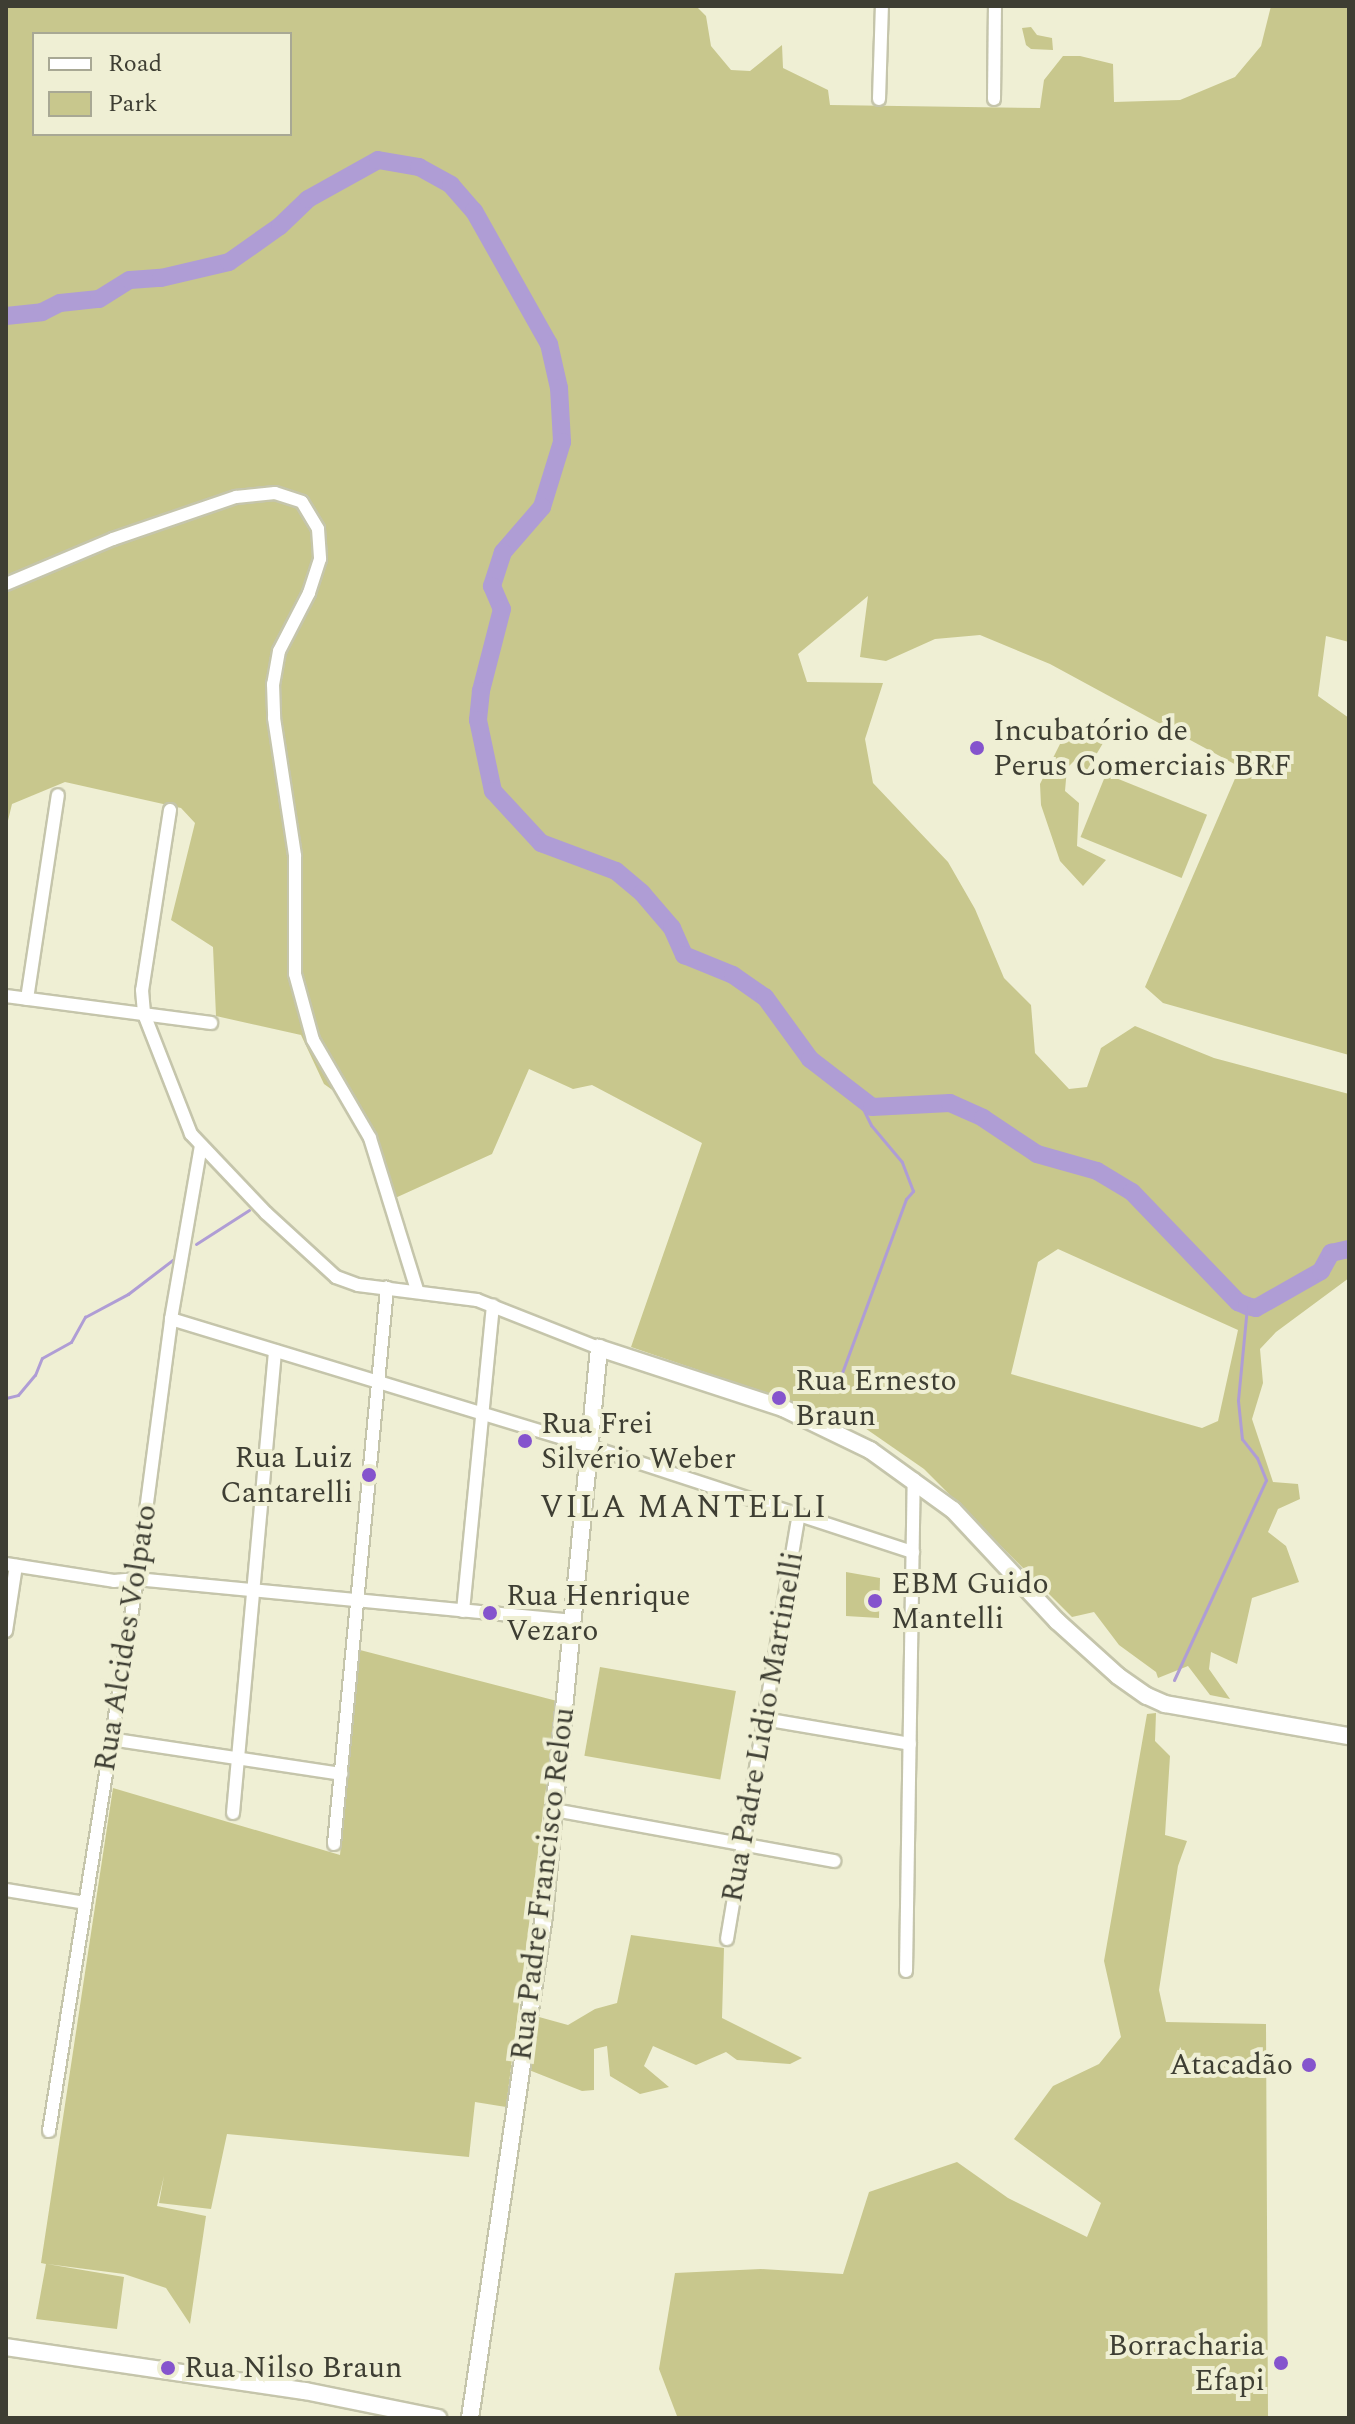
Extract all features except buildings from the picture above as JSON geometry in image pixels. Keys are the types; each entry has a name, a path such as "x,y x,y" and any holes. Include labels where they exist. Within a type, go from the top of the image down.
{"street":[{"path":"879,99 882,6"},
{"path":"994,99 995,6"},
{"path":"6,584 113,539 236,497 275,493 302,502 318,529 320,559 309,593 279,651 273,684 274,718 295,856 295,974 313,1040 370,1138 417,1290"},
{"path":"27,999 58,795"},
{"path":"170,810 142,990 144,1014 191,1134 328,1271 358,1285 417,1290 493,1305 599,1348 783,1408 831,1428 914,1479 953,1510 1057,1621 1118,1676 1147,1696 1165,1704 1349,1736"},
{"path":"6,996 211,1023"},
{"name":"Rua Alcides Volpato","path":"49,2131 137,1579 171,1319 201,1146"},
{"path":"334,1844 387,1288"},
{"path":"463,1611 493,1305"},
{"path":"171,1319 588,1446 913,1552"},
{"name":"Rua Padre Francisco Relou","path":"470,2418 542,1930 599,1348"},
{"path":"233,1813 275,1351"},
{"path":"906,1971 914,1479"},
{"name":"Rua Padre Lidio Martinelli","path":"727,1939 799,1515"},
{"path":"6,1631 11,1565 114,1581 137,1579 573,1621"},
{"path":"764,1719 910,1744"},
{"path":"110,1739 341,1774"},
{"path":"554,1810 834,1861"},
{"path":"6,1890 85,1903"},
{"path":"6,2347 305,2391 438,2418"}],"green space":[{"path":"6,6 696,6 706,16 711,46 731,70 750,71 782,45 783,68 828,90 830,105 1040,108 1044,80 1063,56 1080,56 1113,64 1114,102 1180,100 1235,77 1261,46 1271,6 1349,6 1349,642 1326,636 1318,696 1349,718 1349,1055 1163,1003 1145,987 1240,767 1050,664 980,635 935,639 886,661 860,657 868,596 798,654 807,682 883,683 865,739 873,783 948,862 975,909 1004,978 1031,1005 1035,1053 1069,1089 1087,1087 1101,1048 1135,1026 1214,1058 1349,1094 1349,1278 1276,1332 1260,1349 1263,1383 1252,1419 1273,1482 1298,1484 1300,1499 1278,1509 1268,1532 1286,1546 1299,1582 1252,1598 1237,1664 1211,1652 1209,1669 1230,1699 1210,1695 1188,1666 1158,1678 1156,1672 1119,1645 1094,1612 1072,1617 924,1469 862,1426 631,1347 702,1143 592,1085 573,1089 529,1069 492,1154 393,1199 345,1099 324,1084 301,1035 216,1016 213,947 171,920 195,823 181,808 65,782 12,804 6,829","holes":["1058,1249 1238,1330 1218,1421 1202,1428 1011,1374 1038,1262"]},
{"path":"1031,27 1037,35 1052,38 1053,50 1031,49 1026,45 1022,28"},
{"path":"1069,726 1082,737 1103,729 1109,733 1087,770 1075,760 1067,768 1065,791 1079,803 1077,846 1106,860 1083,886 1060,861 1041,805 1040,784"},
{"path":"1106,774 1207,815 1182,878 1081,837"},
{"path":"846,1572 880,1578 879,1618 846,1616"},
{"path":"360,1650 557,1701 506,2107 475,2102 469,2157 227,2134 211,2209 159,2203 164,2176 157,2206 206,2216 190,2324 166,2288 124,2274 47,2264 124,2277 117,2329 36,2319 46,2264 41,2263 113,1788 340,1855"},
{"path":"600,1667 736,1691 720,1780 584,1756"},
{"path":"1156,1713 1155,1741 1170,1756 1165,1835 1187,1841 1178,1866 1159,1990 1166,2022 1266,2024 1268,2418 677,2416 659,2369 675,2273 761,2269 843,2274 869,2192 957,2162 1008,2198 1087,2237 1101,2203 1014,2139 1053,2086 1099,2064 1121,2037 1104,1961 1147,1714"},
{"path":"631,1935 724,1948 722,2018 802,2058 790,2064 737,2060 726,2052 696,2065 653,2046 644,2066 669,2087 640,2094 610,2076 607,2046 594,2049 594,2090 582,2091 529,2070 539,2017 568,2025 595,2009 617,2003"}],"waterway":[{"path":"6,316 42,312 60,303 99,299 130,280 161,278 229,262 280,226 308,199 378,160 419,167 451,185 474,211 549,344 559,388 562,442 542,507 503,552 492,586 502,609 481,691 478,720 493,791 541,843 616,871 642,893 672,928 684,955 733,975 765,997 810,1059 872,1107 950,1103 983,1118 1037,1154 1097,1171 1132,1192 1238,1302 1247,1306 1256,1308 1321,1271 1331,1253 1349,1249"},
{"path":"839,1381 906,1199 913,1191 902,1162 871,1125 857,1096"},
{"path":"196,1244 249,1210"},
{"path":"6,1398 18,1395 35,1375 42,1358 71,1342 85,1317 128,1294 179,1255"},
{"path":"1174,1680 1266,1480 1257,1458 1242,1439 1238,1400 1247,1306"}],"place":[{"name":"Incubatório de Perus Comerciais BRF","path":"977,748"},
{"name":"Rua Ernesto Braun","path":"779,1398"},
{"name":"Rua Frei Silvério Weber","path":"525,1441"},
{"name":"Rua Luiz Cantarelli","path":"369,1475"},
{"name":"EBM Guido Mantelli","path":"875,1601"},
{"name":"Rua Henrique Vezaro","path":"490,1613"},
{"name":"Atacadão","path":"1309,2065"},
{"name":"Borracharia Efapi","path":"1281,2363"},
{"name":"Rua Nilso Braun","path":"168,2368"}],"district":[{"name":"VILA MANTELLI","path":"684,1508"}]}
